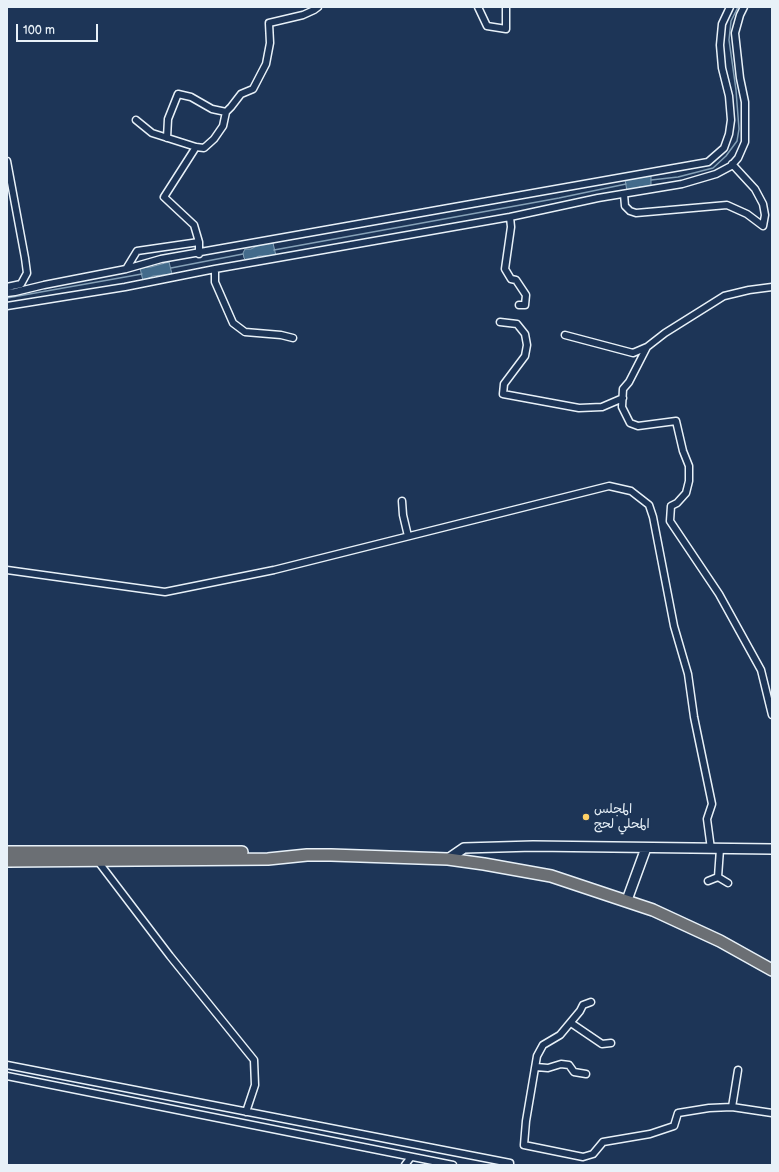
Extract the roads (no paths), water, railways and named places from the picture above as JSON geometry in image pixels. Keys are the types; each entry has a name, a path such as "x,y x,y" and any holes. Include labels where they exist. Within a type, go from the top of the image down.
{"highway":[{"path":"7,852 268,852 307,855 390,856 484,864 551,876 626,900 653,910 720,941 772,970"},
{"path":"7,861 268,859 307,855"}],"main road":[{"path":"448,860 464,848 533,846 772,849"},
{"path":"626,900 646,848"}],"street":[{"path":"136,120 152,133 196,147 204,148 214,139 223,126 226,112 232,107 241,94 253,89 266,64 270,43 269,24 303,14 318,7"},
{"path":"478,7 487,26 506,29 506,7"},
{"path":"7,293 161,260 708,162 724,148 729,134 731,120 729,96 722,68 720,45 722,24 730,7"},
{"path":"7,306 125,287 215,269 510,217 598,198 682,184 716,174 732,164 738,158 745,142 745,102 740,78 735,33 744,7"},
{"path":"166,138 168,119 178,94 191,97 212,109 226,112"},
{"path":"196,147 164,197 194,225 198,242 198,254"},
{"path":"7,161 27,273 21,284 7,287"},
{"path":"624,194 625,206 630,211 636,212 727,205 747,214 764,226 765,215 763,204 755,189 732,164"},
{"path":"510,217 511,227 505,269 512,279 516,280 526,295 525,305 519,305"},
{"path":"126,268 137,251 198,242"},
{"path":"215,269 215,282 233,323 245,332 281,335 293,338"},
{"path":"21,284 26,289"},
{"path":"565,335 633,354 647,347 664,333 724,296 749,290 772,287"},
{"path":"500,322 517,324 525,334 527,345 524,356 504,384 503,394 579,408 602,407 623,398"},
{"path":"647,347 629,382 623,389 622,407 630,424 638,426 676,421 683,451 689,466 689,482 686,493 677,503 671,506 670,521 719,594 761,670 772,715"},
{"path":"7,570 165,592 274,570 609,486 631,491 649,505 653,517 674,626 688,674 694,716 712,804 707,819 710,848"},
{"path":"402,501 403,515 408,536"},
{"path":"718,877 720,849"},
{"path":"96,860 170,956 254,1060 256,1085 246,1112"},
{"path":"708,881 718,877"},
{"path":"718,877 728,883"},
{"path":"591,1002 583,1005 571,1023 560,1035 543,1044 537,1056 526,1121 524,1145 584,1158 593,1154 603,1142 650,1134 674,1126 678,1114 709,1108 732,1107 772,1113"},
{"path":"571,1023 602,1044 611,1044"},
{"path":"536,1067 548,1068 561,1064 569,1065 574,1072 586,1074"},
{"path":"7,1065 510,1163 510,1165"},
{"path":"732,1107 738,1070"},
{"path":"7,1076 454,1165"},
{"path":"405,1165 411,1156"}],"water":[{"path":"640,175 651,175 651,185 648,187 639,187 638,190 627,191 625,180 632,179"},
{"path":"273,243 276,256 259,256 247,261 244,258 243,253 245,249 251,249 261,244"},
{"path":"169,262 172,274 153,276 143,281 140,268 151,267"}],"waterway":[{"path":"651,180 678,177 713,168 726,156 737,141 739,129 736,90 729,40 731,21 738,7"},
{"path":"274,250 559,198 626,184"},
{"path":"171,268 243,254"},
{"path":"7,298 142,274"}],"place":[{"name":"المجلس المحلي لحج","path":"586,817"}]}
